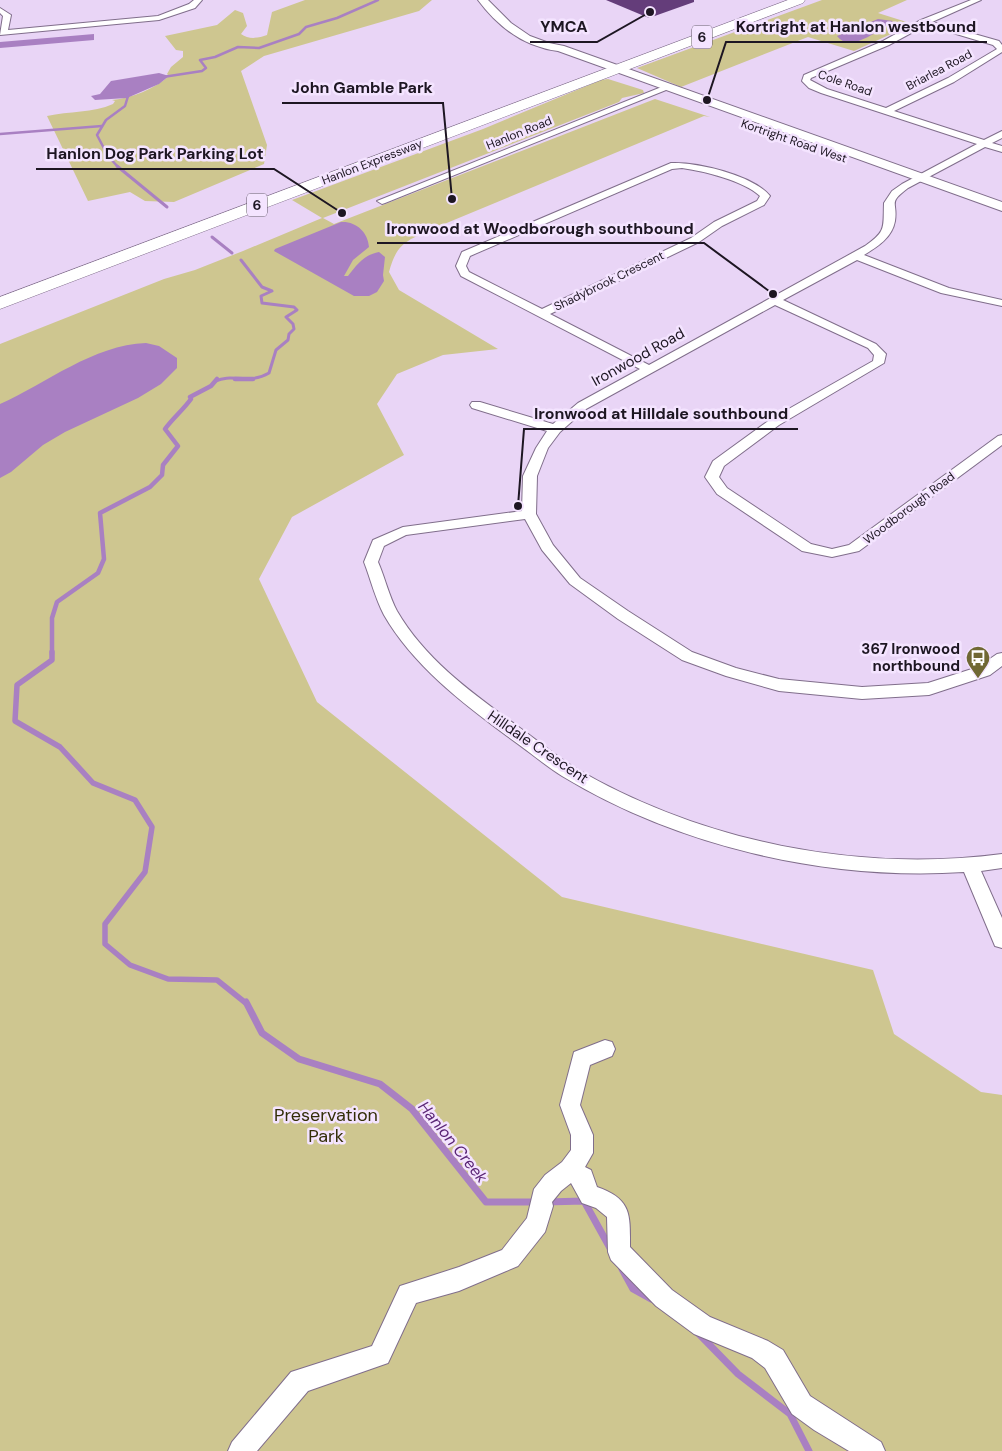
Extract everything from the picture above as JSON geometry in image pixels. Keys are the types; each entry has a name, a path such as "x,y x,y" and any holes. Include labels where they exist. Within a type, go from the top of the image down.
{"highway":[{"name":"6","path":"643,45 763,0"},
{"name":"Hanlon Expressway","path":"362,149 800,0"},
{"name":"Hanlon Expressway","path":"0,302 601,68 615,56"}],"street":[{"path":"0,10 7,15 2,33 159,18 192,6 198,0"},
{"name":"Kortright Road West","path":"483,0 498,18 514,31 547,48 549,53 601,68 916,180 1002,207"},
{"name":"Cole Road","path":"977,0 924,22 886,43 806,79 807,84 812,86 1002,149"},
{"name":"Briarlea Road","path":"887,110 951,80 1002,49 996,43 924,22"},
{"name":"Hanlon Road","path":"382,202 661,90"},
{"name":"Ironwood Road","path":"529,514 530,476 542,448 555,429 582,406 856,256 879,240 887,230 890,196 1002,134"},
{"name":"Shadybrook Crescent","path":"544,313 695,240 718,224 761,203 765,196 758,189 701,167 688,164 671,166 466,254 461,266 465,274 544,313 648,369"},
{"name":"Kortright Road West","path":"916,180 1002,216"},
{"path":"856,256 946,292 981,300 1002,302"},
{"name":"Woodborough Road","path":"774,301 872,346 880,354 878,363 775,422 718,464 712,477 722,491 807,548 832,553 854,548 1002,439"},
{"path":"476,405 555,429"},
{"path":"529,514 547,547 575,581 623,615 687,656 732,672 779,685 862,693 929,689 984,671 1002,658"},
{"name":"Hilldale Crescent","path":"529,514 403,531 378,543 371,562 391,613 410,641 437,672 498,722 574,775 634,805 710,835 768,850 830,861 902,866 970,866 1002,861"},
{"path":"970,866 1002,940"},
{"path":"241,1451 300,1381 380,1355 408,1294 459,1279 510,1258 537,1224 542,1202 553,1183 570,1170 582,1153 582,1135 570,1106 581,1059 605,1049"},
{"path":"570,1170 583,1178 584,1186 590,1195 611,1202 616,1207 619,1216 619,1252 664,1298 702,1326 760,1349 774,1359 801,1405 872,1451"}],"green space":[{"path":"305,0 432,0 419,11 264,56 241,71 267,145 264,164 174,202 145,201 130,192 88,201 47,116 105,107 113,104 115,101 112,100 142,92 163,81 169,76 167,74 171,67 183,57 183,51 176,50 165,36 217,25 235,10 243,13 247,26 241,34 251,38 261,37 267,35 272,12"},
{"path":"822,0 907,0 878,13 913,24 854,51 808,37 681,87 637,68"},
{"name":"Preservation Park","path":"608,79 643,90 644,93 622,98 619,102 323,218 334,224 655,99 710,117 704,116 437,227 412,239 400,248 389,272 399,290 498,349 443,355 397,374 377,404 404,455 292,517 259,579 317,702 562,897 873,970 894,1034 981,1092 1002,1095 1002,1451 0,1451 0,344 164,279 195,270 322,218 292,200 483,129 601,80"}],"shaded area":[{"path":"878,19 893,21 873,34 857,41 843,41 837,36"},
{"path":"94,34 94,40 0,48 0,42"},
{"path":"159,73 169,76 159,84 127,98 95,100 91,96 100,94 111,81"},
{"path":"341,222 352,223 360,228 364,232 369,247 353,260 344,276 348,276 361,261 373,253 379,252 385,257 384,281 377,292 369,296 354,296 274,251"},
{"path":"146,343 159,346 177,358 177,368 161,384 138,398 65,432 43,445 11,472 0,478 0,404 71,366 107,350 126,345"}],"building":[{"path":"606,0 694,0 694,2 649,18"}],"waterway":[{"name":"Hanlon Creek","path":"163,77 202,71 206,68 200,60 215,57 238,47 259,48 299,34 306,27 337,18 378,0"},
{"name":"Hanlon Creek","path":"117,166 108,156 97,135 106,120 125,106 129,93"},
{"path":"0,134 102,126"},
{"name":"Hanlon Creek","path":"117,166 167,207"},
{"name":"Hanlon Creek","path":"212,237 232,253"},
{"name":"Hanlon Creek","path":"241,260 262,287 272,291 261,296 262,303 294,307 297,310 286,317 293,324 294,329 289,334 288,340 276,350 269,373 247,379"},
{"name":"Hanlon Creek","path":"216,381 228,378 247,379"},
{"name":"Hanlon Creek","path":"217,379 211,386 190,397 191,399 188,403 165,429 178,446 163,465 162,475 150,487 100,513 104,559 98,573 57,602 52,618 52,660 17,685 15,721 60,747 93,783 135,800 152,827 145,872 105,924 105,944 130,965 168,979 217,980 247,1004"},
{"name":"Hanlon Creek","path":"235,379 247,379"},
{"name":"Hanlon Creek","path":"247,379 253,379"},
{"name":"Hanlon Creek","path":"246,1002 262,1033 299,1059 380,1084 412,1109 486,1202 538,1202"},
{"name":"Hanlon Creek","path":"546,1202 584,1201 610,1248"},
{"name":"Hanlon Creek","path":"622,1269 633,1289 651,1299"},
{"name":"Hanlon Creek","path":"698,1333 738,1374 790,1414 809,1451"}],"place":[{"name":"YMCA","path":"650,12"},
{"name":"Kortright at Hanlon westbound","path":"707,100"},
{"name":"John Gamble Park","path":"452,199"},
{"name":"Hanlon Dog Park Parking Lot","path":"342,213"},
{"name":"Ironwood at Woodborough southbound","path":"773,294"},
{"name":"Ironwood at Hilldale southbound","path":"518,506"},
{"name":"367 Ironwood northbound","path":"978,679"}]}
